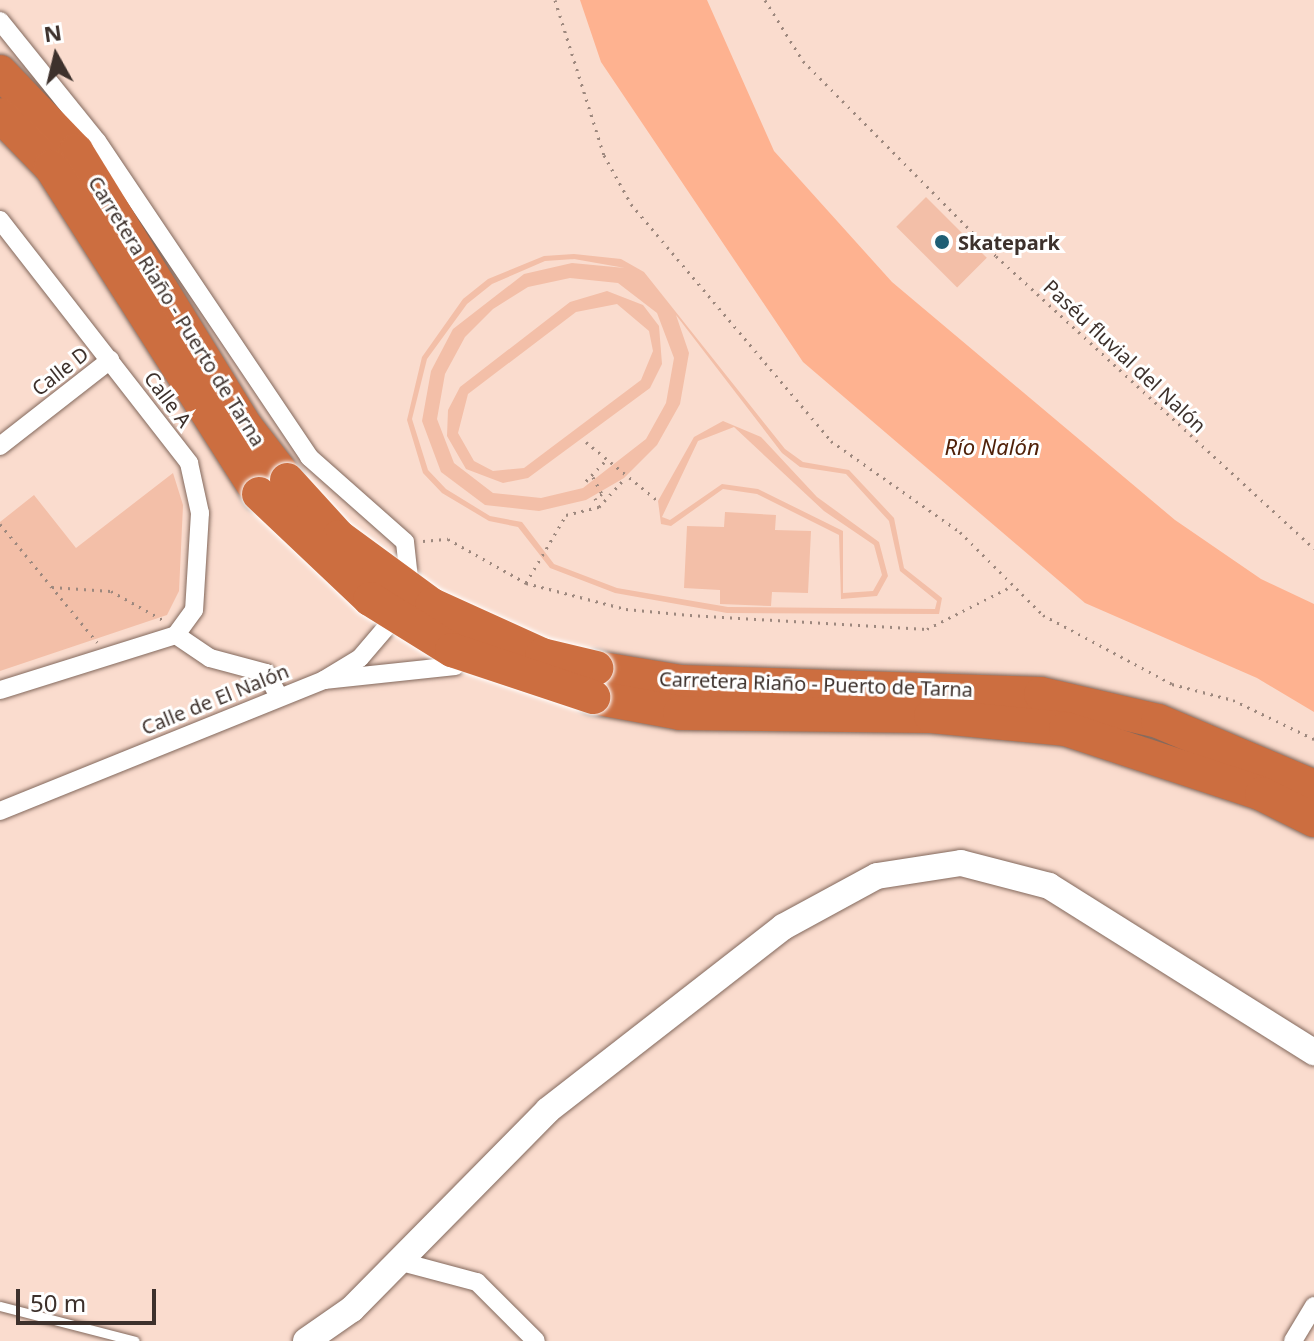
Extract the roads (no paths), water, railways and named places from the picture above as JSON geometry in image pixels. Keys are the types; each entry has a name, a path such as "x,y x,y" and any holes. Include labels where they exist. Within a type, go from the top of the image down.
{"highway":[{"name":"Carretera Riaño - Puerto de Tarna","path":"0,72 76,151 246,427 273,487"},
{"name":"Carretera Riaño - Puerto de Tarna","path":"0,115 51,167 273,487 432,605 542,655 594,683 680,713 931,716 1066,729 1262,794 1314,820"},
{"name":"Carretera Riaño - Puerto de Tarna","path":"594,683 681,682 1041,694 1158,721 1314,787"}],"main road":[{"path":"306,1341 398,1261 548,1110 783,927 877,876 919,866 961,863 1049,886 1314,1052"}],"street":[{"path":"0,21 97,141 309,457 405,542 411,599 360,658 324,680"},
{"name":"Calle A","path":"0,220 110,360 198,486 194,610 176,635"},
{"name":"Calle D","path":"0,446 110,360"},
{"path":"0,690 176,635 210,658 266,673 278,695"},
{"name":"Calle de El Nalón","path":"0,811 278,695 324,680 455,666"},
{"path":"398,1261 477,1282 536,1341"},
{"path":"1293,1341 1314,1306"}],"lane":[{"path":"0,1306 135,1341"}],"water":[{"name":"Río Nalón","path":"580,0 707,0 774,151 892,282 1175,520 1261,579 1314,604 1314,712 1257,678 1085,603 803,362 601,62"}],"place":[{"name":"Skatepark","path":"942,242"}]}
